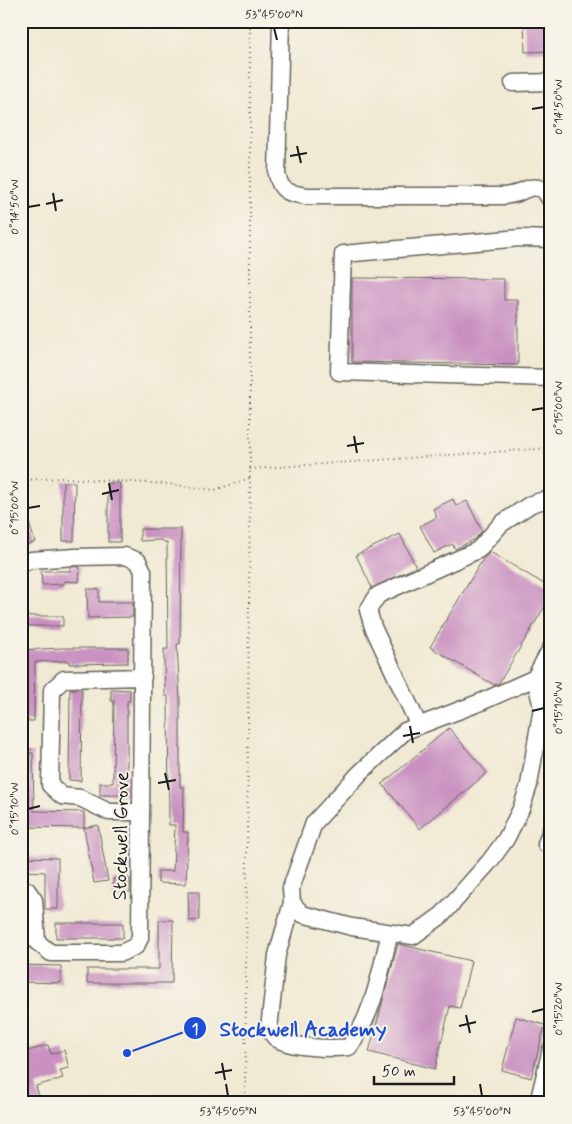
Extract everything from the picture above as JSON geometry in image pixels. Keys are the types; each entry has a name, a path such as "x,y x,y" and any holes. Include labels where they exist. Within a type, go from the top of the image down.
{"street":[{"path":"281,21 277,174 280,185 289,193 306,196 503,196 536,187 544,190 551,200"},
{"path":"513,84 551,82"},
{"path":"551,239 520,238 343,254 339,372 551,378"},
{"path":"419,726 373,627 368,610 378,595 478,550 501,524 531,504 551,498"},
{"name":"Stockwell Grove","path":"21,564 31,560 125,556 138,561 143,571 140,938 136,946 121,953 51,953 36,942 34,900 27,890 21,889"},
{"path":"390,933 372,1000 358,1035 349,1047 336,1048 294,1044 275,1038 268,1028 277,955 292,903 291,888 314,823 360,773 405,731 481,702 535,678 551,648"},
{"path":"141,812 109,812 80,798 62,796 50,785 50,749 52,690 64,679 143,678"},
{"path":"292,903 302,914 352,927 413,936 442,915 490,861 506,839 521,809 537,743 542,706 535,678"},
{"path":"538,1103 551,1048"}],"path":[{"path":"245,1103 250,478 250,21"},
{"path":"250,469 551,448"},
{"path":"21,480 62,478 168,484 215,490 250,478"},
{"path":"21,750 50,749"}],"building":[{"path":"524,21 551,21 551,51 525,52"},
{"path":"352,278 504,279 504,300 518,300 518,365 352,362"},
{"path":"63,482 75,482 74,541 63,541"},
{"path":"108,483 120,483 120,542 108,542"},
{"path":"453,499 456,506 467,501 482,531 475,539 455,549 452,544 434,553 420,526 437,517 433,509"},
{"path":"21,504 23,504 35,542 24,546 21,538"},
{"path":"140,529 181,529 180,644 177,644 180,700 180,787 184,787 183,832 188,832 186,884 158,883 158,871 173,871 175,825 169,825 168,696 165,696 164,649 168,649 167,543 161,540 140,541"},
{"path":"400,534 416,567 372,588 356,555"},
{"path":"490,552 551,588 551,596 499,683 494,685 430,647 483,559"},
{"path":"70,567 80,567 79,582 64,581 64,584 42,585 41,571 70,571"},
{"path":"87,589 99,589 99,602 133,602 133,617 88,618"},
{"path":"22,616 63,616 63,626 22,626"},
{"path":"128,648 128,663 69,664 69,661 35,662 34,721 21,721 21,650"},
{"path":"70,689 82,689 81,781 69,780"},
{"path":"111,689 130,690 130,701 127,701 127,795 100,795 100,783 113,783 114,701 111,701"},
{"path":"449,728 487,773 420,829 382,784"},
{"path":"21,753 33,753 34,811 84,812 84,828 21,827"},
{"path":"98,825 108,881 94,883 84,828"},
{"path":"21,857 58,858 58,909 45,909 45,872 21,871"},
{"path":"113,879 130,879 130,892 113,892"},
{"path":"188,892 199,892 199,920 189,921"},
{"path":"159,920 173,920 172,983 87,983 87,969 159,969"},
{"path":"56,923 123,923 123,938 56,938"},
{"path":"398,944 471,961 460,1008 450,1006 435,1069 369,1052"},
{"path":"21,965 61,966 61,983 21,982"},
{"path":"516,1017 545,1025 531,1078 502,1070"},
{"path":"48,1045 51,1054 64,1050 69,1068 60,1070 63,1078 36,1086 41,1103 21,1103 21,1053"}],"place":[{"name":"Stockwell Academy","path":"127,1053"}]}
